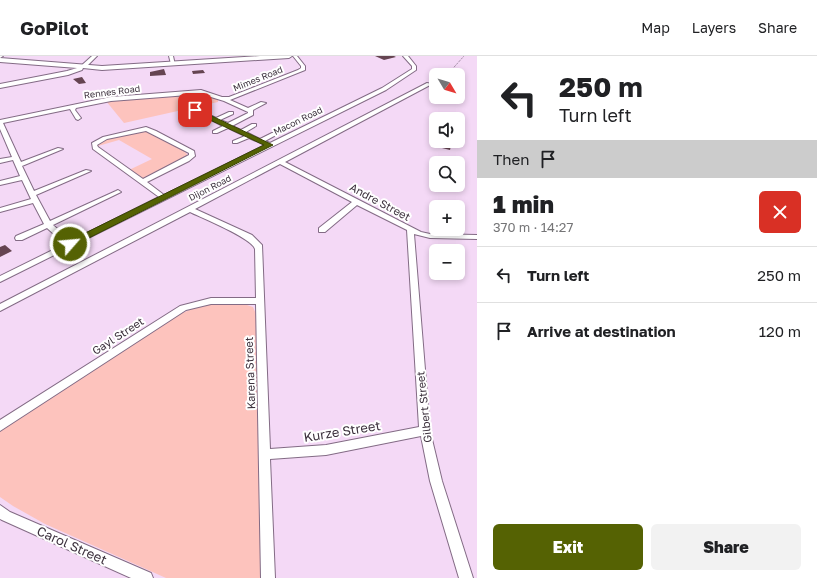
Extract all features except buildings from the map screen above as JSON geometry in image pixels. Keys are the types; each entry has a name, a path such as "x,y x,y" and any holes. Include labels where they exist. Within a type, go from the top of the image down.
{"street":[{"path":"0,86 71,73 83,67 95,56"},
{"path":"171,56 173,64"},
{"path":"0,58 83,67 108,68 289,56"},
{"name":"Mimes Road","path":"226,99 235,97 300,71 303,69 303,66 295,56"},
{"name":"Macon Road","path":"0,279 163,197 384,89 405,76 414,68 412,63 405,56"},
{"name":"Dijon Road","path":"0,308 429,84"},
{"name":"Rennes Road","path":"0,122 103,100 201,92 226,99"},
{"path":"214,131 250,115 252,112 233,104 226,99"},
{"path":"233,104 244,99"},
{"path":"248,110 264,103"},
{"path":"74,106 72,110 78,118"},
{"path":"182,113 194,110 269,145"},
{"path":"215,120 231,113"},
{"path":"193,122 207,116"},
{"path":"0,122 15,158 48,225 70,244"},
{"path":"241,132 254,125"},
{"path":"142,182 187,160 192,156 192,152 146,129 105,138 94,144 95,148 142,182 163,197"},
{"path":"260,141 274,134"},
{"path":"235,142 249,136"},
{"path":"19,165 60,149"},
{"path":"0,161 15,158"},
{"name":"Andre Street","path":"281,162 410,231 430,236 477,237"},
{"path":"0,210 34,197 88,171"},
{"path":"0,183 24,177"},
{"path":"19,238 118,192"},
{"path":"322,230 356,202"},
{"name":"Karena Street","path":"189,209 249,237 258,245 268,578"},
{"name":"Gilbert Street","path":"410,231 425,431 436,481 466,578"},
{"name":"Gayl Street","path":"0,426 183,308 192,304 216,300 260,300"},
{"name":"Kurze Street","path":"264,454 326,450 425,431"},
{"name":"Carol Street","path":"2,516 146,578"}],"path":[{"path":"454,68 464,56"}],"shaded area":[{"path":"197,94 213,97 218,99 218,102 124,123 106,101"},
{"path":"140,131 150,132 184,151 187,154 187,158 143,179 129,170 152,159 119,140 97,145 108,139"},
{"path":"215,304 244,304 253,307 256,314 263,578 166,578 45,524 0,497 0,430 182,313 200,306"}],"route":[{"path":"70,244 269,145 195,110"}]}
